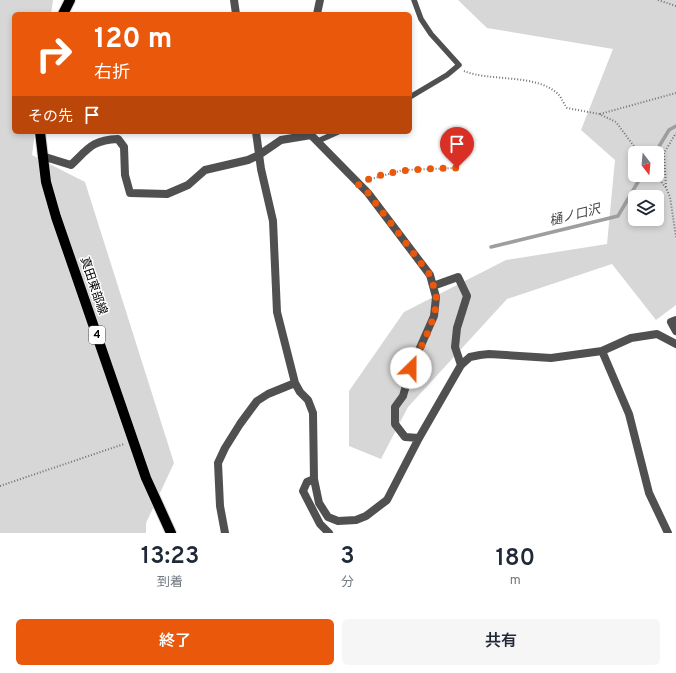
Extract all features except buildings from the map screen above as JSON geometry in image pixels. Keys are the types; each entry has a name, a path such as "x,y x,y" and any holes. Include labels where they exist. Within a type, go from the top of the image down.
{"main road":[{"path":"64,12 70,0"},
{"name":"真田東部線","path":"40,134 46,182 56,217 146,478 171,533"}],"street":[{"path":"234,0 236,12"},
{"path":"317,12 320,0"},
{"path":"256,134 259,155 273,221 277,312 295,384 308,400 313,413 314,479 319,503 328,517 343,521 356,520 366,516 387,500 419,438 461,365 470,357 484,354 551,358 602,351 631,338 657,334 676,344"},
{"path":"42,156 71,165 93,144 110,139 118,139 124,147 126,175 130,193 167,194 188,185 205,170 248,160 259,155 282,140 305,134"},
{"path":"310,134 368,193 430,275 436,297 434,316 411,368 403,396 395,407 395,424 406,437 419,438"},
{"path":"433,286 458,277 466,296 457,328 455,347 461,365"},
{"path":"676,320 670,322 676,331"},
{"path":"602,351 629,414 649,493 668,533"},
{"path":"225,533 220,506 218,463 225,448 257,401 268,394 295,384"},
{"path":"314,479 307,482 303,491 320,524 329,533"}],"lane":[{"path":"412,96 447,75 460,65 431,34 421,20 414,0"},
{"path":"318,141 334,134"}],"path":[{"path":"658,0 676,6"},
{"path":"460,65 464,71 479,75 517,79 544,86 558,94 567,108 599,114 616,122 634,146"},
{"path":"599,114 676,93"},
{"path":"666,188 664,153 676,133"},
{"path":"358,184 366,180 403,170 457,168"},
{"path":"661,182 670,196 676,237"},
{"path":"0,486 133,440"}],"shaded area":[{"path":"0,0 53,0 51,12 12,12 12,134 35,134 32,155 85,182 174,463 146,523 146,533 0,533"},
{"path":"458,0 676,0 676,305 656,320 612,264 507,299 408,407 381,459 349,446 349,391 404,312 506,260 607,244 615,160 581,130 613,49 487,28"}],"waterway":[{"name":"樋ノ口沢","path":"659,146 669,130 676,126"},
{"name":"樋ノ口沢","path":"491,247 618,216 638,182"}],"route":[{"path":"411,368 434,316 436,297 430,275 368,193 358,184 366,180 403,170 457,168"}]}
